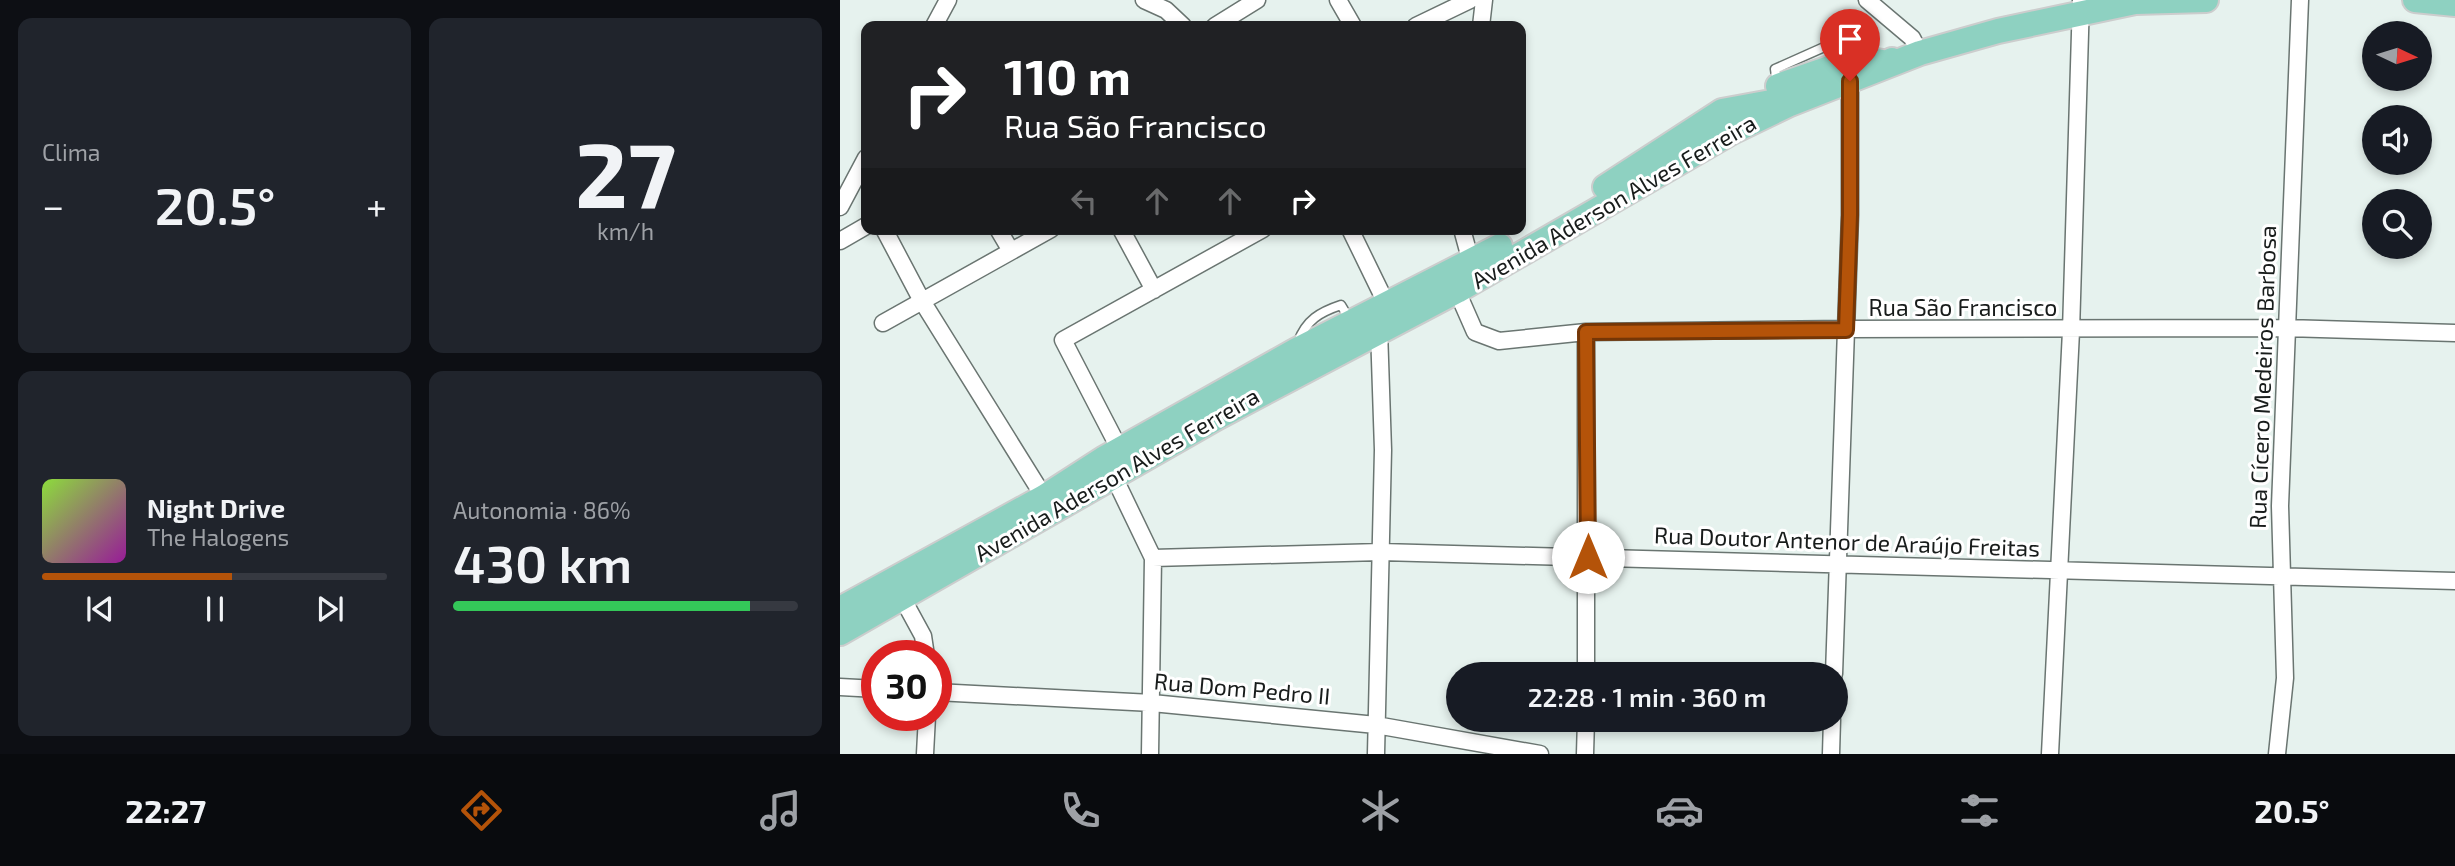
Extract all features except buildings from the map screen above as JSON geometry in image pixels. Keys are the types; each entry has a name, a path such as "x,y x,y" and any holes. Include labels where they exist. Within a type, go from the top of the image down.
{"main road":[{"name":"Avenida Aderson Alves Ferreira","path":"1526,234 1732,132 1850,81 1916,45 2078,4 2206,0"},
{"path":"2415,0 2455,4"},
{"name":"Avenida Aderson Alves Ferreira","path":"840,609 897,589 1114,477 1379,330 1457,291 1633,181 1722,111 1782,100 1778,86 1858,58 1889,62 1916,45"},
{"name":"Avenida Aderson Alves Ferreira","path":"840,633 897,589 1120,450 1295,351 1525,235"}],"street":[{"path":"937,21 948,0"},
{"path":"1144,0 1168,5 1179,21"},
{"path":"1233,21 1257,0"},
{"path":"1338,0 1350,21"},
{"path":"1481,21 1483,0"},
{"path":"1867,0 1916,45"},
{"name":"Rua Cícero Medeiros Barbosa","path":"2277,754 2285,678 2280,506 2300,0"},
{"path":"1425,21 1460,1"},
{"path":"2050,754 2071,331 2078,4"},
{"path":"1834,662 1850,215 1850,81"},
{"path":"840,207 861,167"},
{"path":"840,242 861,229"},
{"path":"887,235 922,301 1044,497"},
{"path":"1002,235 1011,251"},
{"path":"883,323 1040,235"},
{"path":"1124,235 1154,290"},
{"path":"1120,450 1063,340 1154,290 1239,235"},
{"path":"1353,235 1387,305"},
{"path":"1464,235 1471,262"},
{"name":"Rua São Francisco","path":"1457,291 1475,332 1484,338 1513,340 1586,332 1846,330 2286,328 2455,333"},
{"path":"1376,754 1383,394 1379,330"},
{"path":"1586,332 1586,662"},
{"path":"1114,477 1153,558 1150,754"},
{"name":"Rua Doutor Antenor de Araújo Freitas","path":"1153,558 1381,552 2283,579 2455,581"},
{"path":"897,589 924,640"},
{"path":"840,687 861,688"},
{"name":"Rua Dom Pedro II","path":"952,693 1152,703 1376,725 1540,754"},
{"path":"926,754 927,731"},
{"path":"1585,754 1586,732"},
{"path":"1831,754 1832,732"}],"route":[{"path":"1588,557 1586,332 1846,330 1850,215 1850,81"}]}
